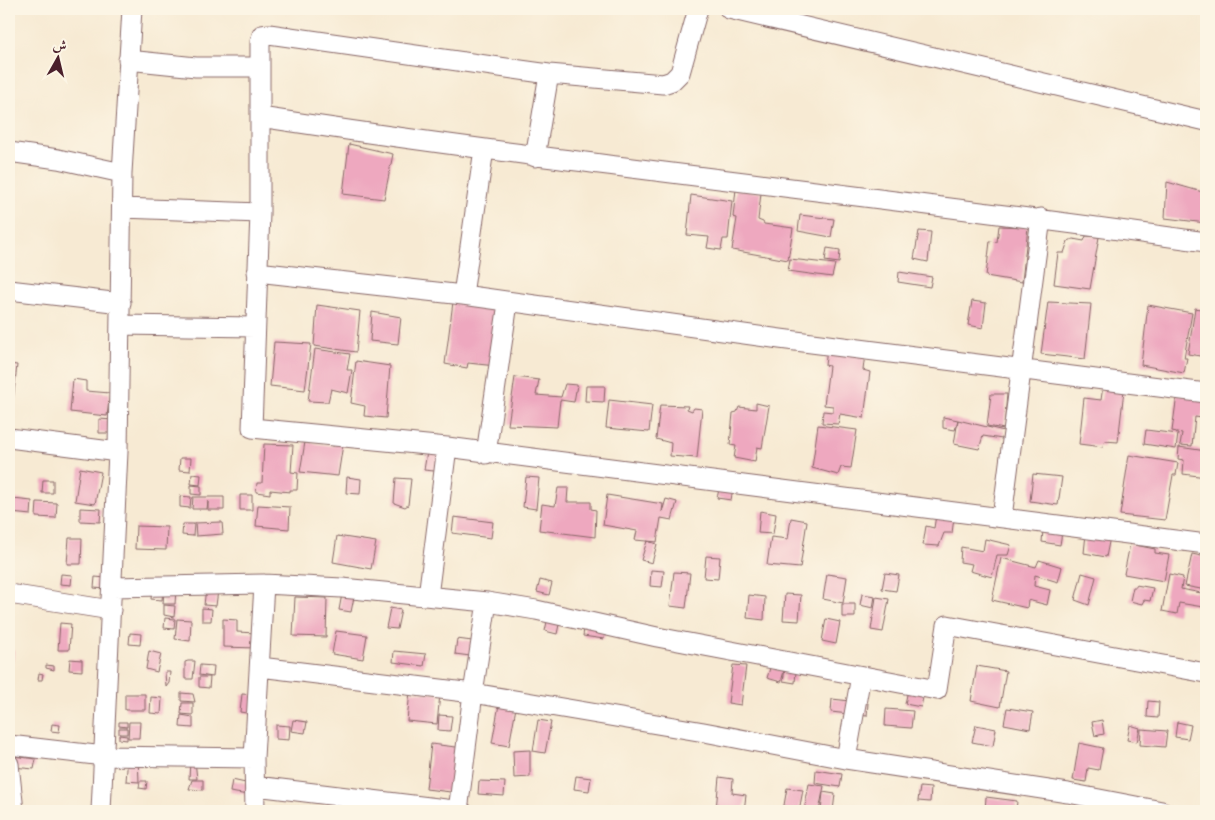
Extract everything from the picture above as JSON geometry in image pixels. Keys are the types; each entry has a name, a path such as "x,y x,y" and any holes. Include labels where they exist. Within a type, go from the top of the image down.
{"street":[{"path":"101,811 118,452 122,173 132,9"},
{"path":"698,9 680,73 672,81 663,84 549,74 268,34 262,35 259,67 260,213 254,327 252,428 447,447 486,454 1206,544"},
{"path":"729,9 1206,121"},
{"path":"128,60 196,66 259,67"},
{"path":"536,157 549,74"},
{"path":"260,117 536,157 912,205 1041,218 1206,242"},
{"path":"463,295 484,149"},
{"path":"9,152 58,159 122,173"},
{"path":"122,208 260,213"},
{"path":"1002,517 1041,218"},
{"path":"257,272 463,295 508,303 1206,393"},
{"path":"9,290 121,303"},
{"path":"486,454 508,303"},
{"path":"121,325 254,327"},
{"path":"9,438 118,452"},
{"path":"428,596 447,447"},
{"path":"112,587 264,584 342,588 488,602 536,610 656,637 937,690 947,625 1206,673"},
{"path":"255,811 254,758 264,584"},
{"path":"9,594 111,610"},
{"path":"458,811 473,693 488,602"},
{"path":"260,667 473,693 694,730 846,760 1068,793 1162,811"},
{"path":"846,760 861,676"},
{"path":"9,745 104,756 254,758"},
{"path":"9,764 14,811"},
{"path":"256,786 388,806 462,811"}],"building":[{"path":"349,144 393,154 384,199 343,194"},
{"path":"1167,182 1206,193 1206,223 1165,218"},
{"path":"736,189 761,193 758,220 764,224 793,228 788,260 732,250 737,218 733,217"},
{"path":"691,195 732,201 728,239 723,239 721,250 707,248 709,237 687,235"},
{"path":"800,215 834,219 831,237 798,231"},
{"path":"999,226 1028,227 1022,282 986,276 990,241 997,242"},
{"path":"919,231 931,232 928,262 914,259"},
{"path":"1086,236 1099,237 1090,289 1054,284 1058,253 1064,253 1068,241 1073,239 1084,241"},
{"path":"827,248 840,250 839,263 825,261"},
{"path":"790,259 835,264 832,277 788,271"},
{"path":"899,272 932,277 930,287 898,282"},
{"path":"972,301 986,303 983,328 968,325"},
{"path":"453,302 499,306 496,366 468,363 467,368 445,364"},
{"path":"1048,302 1091,304 1085,359 1041,354"},
{"path":"317,305 360,311 356,352 314,346"},
{"path":"1148,305 1192,313 1184,358 1187,358 1184,373 1141,365"},
{"path":"1195,308 1206,310 1206,357 1188,354"},
{"path":"372,312 401,317 398,344 370,341"},
{"path":"274,342 311,344 305,390 270,386"},
{"path":"315,349 350,354 347,370 352,370 348,393 331,389 328,402 308,401"},
{"path":"827,350 865,354 863,370 870,372 864,418 840,414 838,424 822,423 823,411 833,412 833,406 824,405 829,366 825,365"},
{"path":"356,361 390,366 386,418 364,416 365,406 351,403"},
{"path":"9,364 17,365 12,411 9,411"},
{"path":"515,377 539,380 536,395 561,397 565,384 577,385 574,402 560,400 557,427 508,425"},
{"path":"73,379 86,381 86,391 110,393 107,416 70,412"},
{"path":"586,386 605,386 604,402 585,401"},
{"path":"1103,386 1124,390 1118,442 1104,441 1103,447 1079,444 1084,398 1101,400"},
{"path":"991,394 1007,394 1004,429 987,426"},
{"path":"1177,395 1205,399 1202,418 1195,417 1192,446 1180,445 1182,433 1172,431"},
{"path":"609,400 652,405 649,432 606,428"},
{"path":"756,403 769,406 762,448 757,447 755,462 734,458 736,446 730,445 733,413 737,412 739,407 756,409"},
{"path":"660,405 688,406 687,409 692,411 694,408 702,409 697,458 670,456 671,443 656,439"},
{"path":"943,417 958,420 955,430 943,428"},
{"path":"99,419 113,420 112,433 99,433"},
{"path":"958,420 1004,431 1002,439 983,436 979,449 954,444"},
{"path":"818,425 857,430 851,468 841,467 838,475 812,468"},
{"path":"1146,430 1178,434 1176,449 1144,444"},
{"path":"305,442 334,446 335,442 343,444 338,476 300,472"},
{"path":"264,444 293,445 291,472 298,473 297,490 290,490 290,492 270,490 270,494 256,492 257,483 262,483"},
{"path":"1179,447 1206,451 1206,477 1183,474 1184,460 1178,459"},
{"path":"427,452 443,454 442,468 434,471 424,470"},
{"path":"1129,455 1178,463 1176,475 1173,475 1165,520 1120,515"},
{"path":"180,458 191,458 190,471 179,470"},
{"path":"80,468 101,472 95,504 75,501"},
{"path":"192,474 201,475 200,485 191,484"},
{"path":"1033,474 1062,477 1058,505 1030,501"},
{"path":"347,477 361,479 360,494 346,493"},
{"path":"526,477 539,478 536,509 523,507"},
{"path":"396,478 411,479 408,505 405,507 394,503"},
{"path":"43,480 53,480 53,493 42,493"},
{"path":"191,485 201,486 201,495 191,494"},
{"path":"720,485 733,488 731,500 717,498"},
{"path":"558,488 568,488 567,502 591,502 591,509 596,510 595,537 539,530 542,504 555,506"},
{"path":"240,495 252,495 252,510 240,510"},
{"path":"607,495 663,504 662,512 666,499 677,502 672,520 661,518 657,542 635,540 637,531 603,525"},
{"path":"180,496 191,497 190,508 180,507"},
{"path":"193,497 224,497 224,510 208,510 208,501 207,509 192,509"},
{"path":"13,499 32,501 31,515 11,513"},
{"path":"37,502 57,503 56,518 36,517"},
{"path":"258,505 290,507 289,529 256,526"},
{"path":"80,508 101,509 100,522 80,521"},
{"path":"760,511 776,514 773,534 758,533"},
{"path":"936,515 954,518 952,533 944,533 939,546 923,545 926,526 934,528"},
{"path":"454,517 493,522 491,538 452,533"},
{"path":"791,518 807,521 800,568 767,565 771,537 788,539"},
{"path":"222,522 223,534 196,536 195,523"},
{"path":"183,524 194,524 193,536 182,535"},
{"path":"136,526 167,527 166,550 135,549"},
{"path":"1043,530 1062,532 1060,545 1042,542"},
{"path":"1086,534 1110,537 1106,557 1084,553"},
{"path":"337,536 376,542 371,569 333,562"},
{"path":"69,538 82,538 81,564 67,564"},
{"path":"985,539 1011,545 1008,555 997,555 992,577 970,571 972,564 960,562 961,547 983,551"},
{"path":"647,541 657,544 652,563 641,560"},
{"path":"1130,544 1155,549 1155,553 1169,555 1164,581 1124,574"},
{"path":"1192,554 1206,557 1206,590 1185,586"},
{"path":"706,556 720,557 718,579 704,578"},
{"path":"1001,558 1036,567 1039,560 1062,567 1058,582 1035,575 1034,586 1050,590 1047,605 1028,600 1027,608 992,600"},
{"path":"651,570 664,571 662,587 650,586"},
{"path":"674,572 690,573 686,608 670,606"},
{"path":"885,573 899,575 896,591 882,589"},
{"path":"1082,573 1096,577 1089,605 1075,600"},
{"path":"61,574 72,575 71,585 60,584"},
{"path":"827,574 847,577 843,603 823,599"},
{"path":"1169,574 1183,577 1181,589 1206,594 1203,607 1179,603 1177,614 1162,611"},
{"path":"95,577 106,578 105,589 94,588"},
{"path":"540,580 552,583 549,595 537,592"},
{"path":"1136,585 1153,588 1150,601 1144,600 1142,604 1130,601 1133,587 1136,587"},
{"path":"164,588 176,589 175,604 163,604"},
{"path":"206,588 218,590 216,606 204,605"},
{"path":"152,589 163,590 162,600 151,599"},
{"path":"342,594 354,597 351,612 339,610"},
{"path":"785,594 801,595 799,621 783,620"},
{"path":"862,594 875,596 873,608 860,605"},
{"path":"749,595 765,597 764,620 747,618"},
{"path":"295,597 327,598 326,637 293,636"},
{"path":"876,597 889,599 883,632 871,630"},
{"path":"842,604 855,604 855,617 842,617"},
{"path":"164,605 175,606 174,617 164,615"},
{"path":"202,608 212,609 211,621 202,621"},
{"path":"390,608 401,610 397,629 386,628"},
{"path":"548,617 560,620 557,634 545,631"},
{"path":"165,618 175,619 174,629 164,628"},
{"path":"177,619 191,620 190,641 175,639"},
{"path":"223,619 237,620 237,632 256,633 256,648 223,647"},
{"path":"826,619 840,622 836,644 822,641"},
{"path":"585,621 606,624 604,639 583,636"},
{"path":"60,623 71,624 69,650 58,650"},
{"path":"336,631 367,635 363,659 332,654"},
{"path":"130,633 141,634 140,645 129,644"},
{"path":"457,639 472,641 470,656 455,654"},
{"path":"9,650 14,650 13,661 9,661"},
{"path":"149,651 161,654 157,672 146,669"},
{"path":"394,651 426,654 424,666 393,662"},
{"path":"70,659 82,660 82,671 69,670"},
{"path":"195,661 193,679 185,679 185,662"},
{"path":"46,665 54,666 54,670 46,668"},
{"path":"200,665 214,666 213,677 199,675"},
{"path":"733,665 746,666 741,705 728,703"},
{"path":"977,666 1006,671 1000,707 971,701"},
{"path":"770,668 784,671 781,682 767,678"},
{"path":"785,669 796,671 795,683 783,681"},
{"path":"165,672 170,672 169,683 166,687"},
{"path":"39,673 43,674 42,680 38,680"},
{"path":"199,677 210,677 209,688 199,687"},
{"path":"908,690 924,693 921,707 905,704"},
{"path":"410,691 440,694 437,724 407,721"},
{"path":"181,693 193,694 195,702 181,701"},
{"path":"125,694 145,694 145,710 125,710"},
{"path":"242,694 254,695 252,714 240,712"},
{"path":"151,697 162,698 161,714 150,713"},
{"path":"500,699 517,702 509,746 492,743"},
{"path":"832,699 868,703 867,716 831,712"},
{"path":"1148,701 1159,702 1158,718 1147,717"},
{"path":"182,703 193,703 193,715 181,714"},
{"path":"1007,708 1033,712 1030,729 1004,724"},
{"path":"886,709 913,711 911,728 885,726"},
{"path":"181,715 193,717 193,728 180,727"},
{"path":"439,715 452,716 450,731 438,730"},
{"path":"293,720 307,722 305,733 291,731"},
{"path":"538,720 551,722 545,753 533,751"},
{"path":"1102,720 1104,734 1095,736 1092,722"},
{"path":"119,722 127,722 127,727 119,726"},
{"path":"129,722 140,722 139,738 128,738"},
{"path":"1177,722 1191,725 1188,739 1175,737"},
{"path":"52,724 60,725 59,732 51,731"},
{"path":"276,725 290,726 289,740 276,739"},
{"path":"976,725 996,729 993,746 972,742"},
{"path":"1130,725 1140,728 1137,742 1127,740"},
{"path":"119,728 127,728 127,734 119,734"},
{"path":"1141,729 1167,731 1165,747 1140,745"},
{"path":"119,735 127,736 127,740 119,739"},
{"path":"1079,743 1103,748 1099,770 1088,768 1086,782 1073,780"},
{"path":"431,744 464,748 459,793 426,789"},
{"path":"530,750 530,777 514,778 513,751"},
{"path":"13,756 36,759 34,769 13,767"},
{"path":"128,757 138,758 139,782 126,781"},
{"path":"190,761 195,761 197,779 189,779"},
{"path":"816,770 842,774 840,787 815,783"},
{"path":"576,776 591,778 589,791 574,789"},
{"path":"719,777 733,779 732,793 746,795 744,811 716,810"},
{"path":"192,780 203,780 203,790 189,789"},
{"path":"232,780 250,784 248,795 230,792"},
{"path":"140,781 147,781 146,789 139,788"},
{"path":"479,781 505,782 504,796 478,794"},
{"path":"809,784 824,786 819,811 804,811"},
{"path":"920,787 931,788 930,802 918,801"},
{"path":"787,788 803,790 799,811 783,811"},
{"path":"823,792 835,794 833,811 821,811"},
{"path":"986,797 1017,801 1016,811 985,811"}]}
